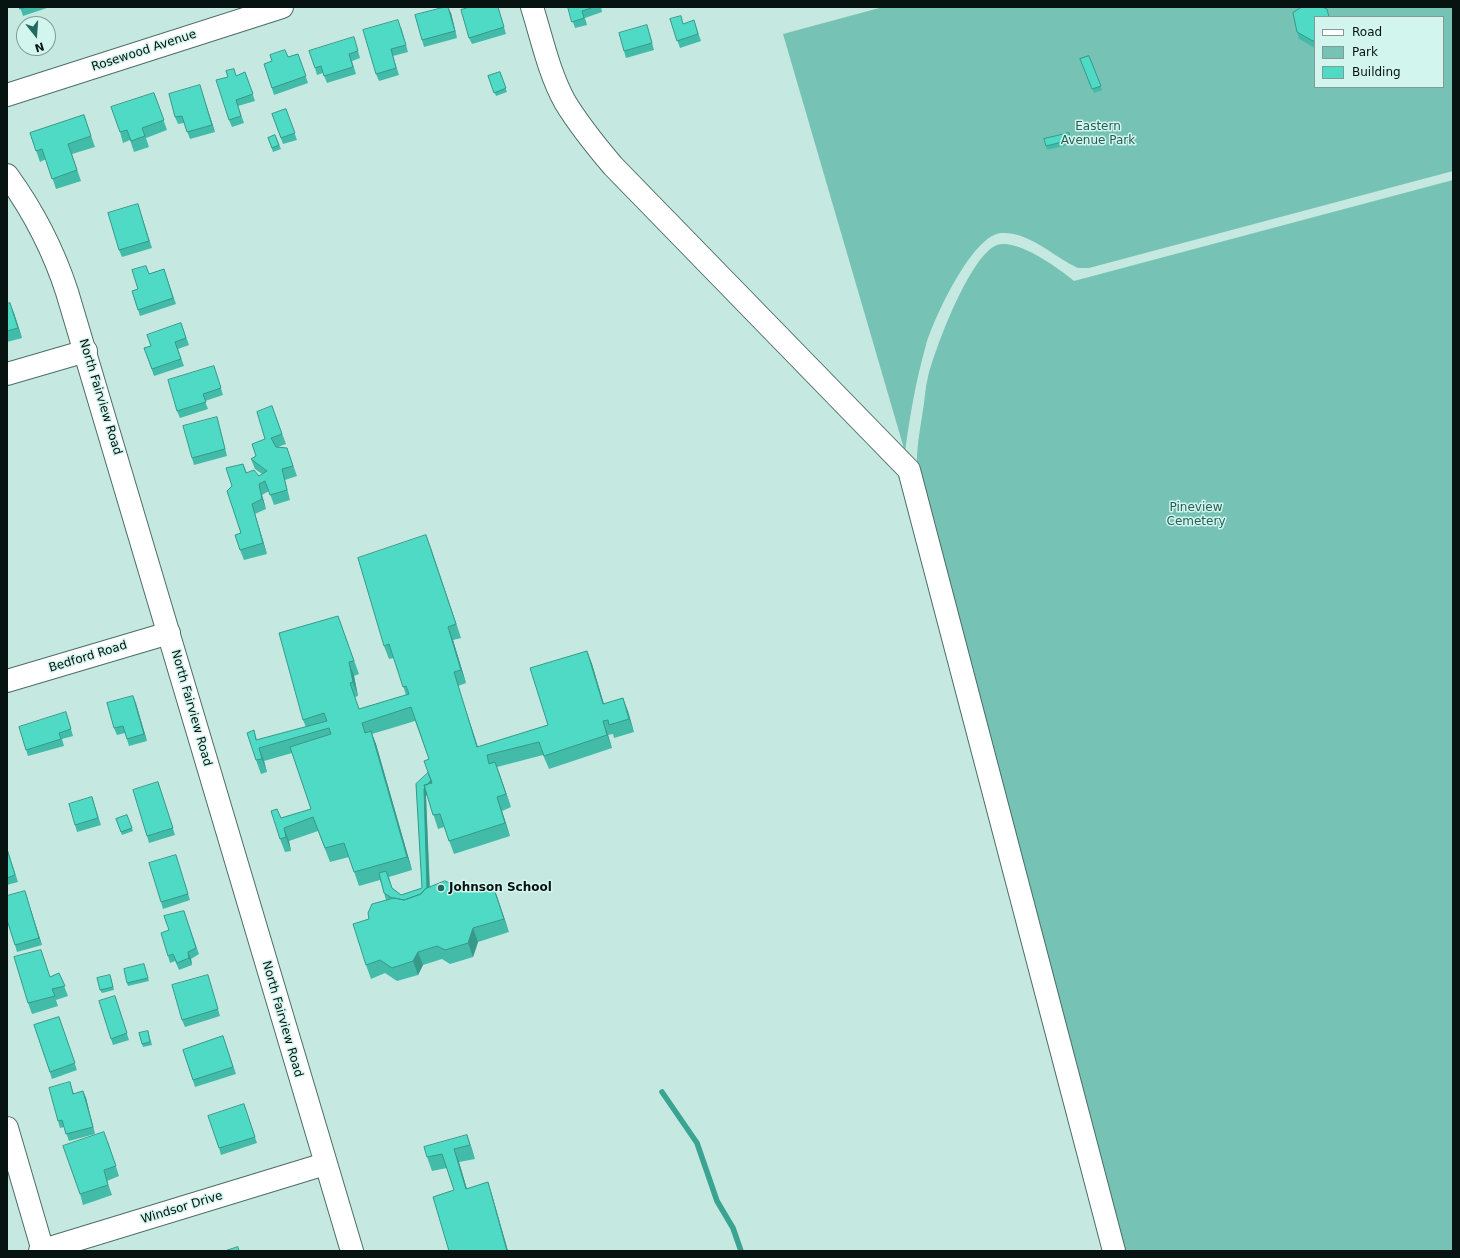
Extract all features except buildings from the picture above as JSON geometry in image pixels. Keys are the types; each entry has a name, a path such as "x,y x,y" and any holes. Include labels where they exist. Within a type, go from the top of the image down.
{"street":[{"name":"Rosewood Avenue","path":"7,95 282,7"},
{"path":"532,7 552,72 565,102 584,131 613,166 908,470 1114,1251"},
{"name":"North Fairview Road","path":"7,175 43,230 55,256 86,351 325,1164 352,1251"},
{"path":"7,374 86,351"},
{"name":"Bedford Road","path":"7,681 169,633"},
{"path":"7,1128 42,1251"},
{"name":"Windsor Drive","path":"42,1251 325,1164"}],"green space":[{"name":"Eastern Avenue Park","path":"883,7 1453,7 1453,171 1089,268 1078,268 1042,246 1022,236 1002,233 991,237 979,247 967,262 945,299 930,333 916,384 905,452 783,34"},
{"name":"Pineview Cemetery","path":"1453,180 1453,1251 1123,1251 917,470 917,455 926,385 932,364 955,304 965,284 987,252 997,245 1005,244 1026,250 1049,262 1074,281"}],"waterway":[{"path":"662,1092 697,1143 717,1201 733,1228 741,1251"}],"place":[{"name":"Johnson School","path":"441,888"}]}
